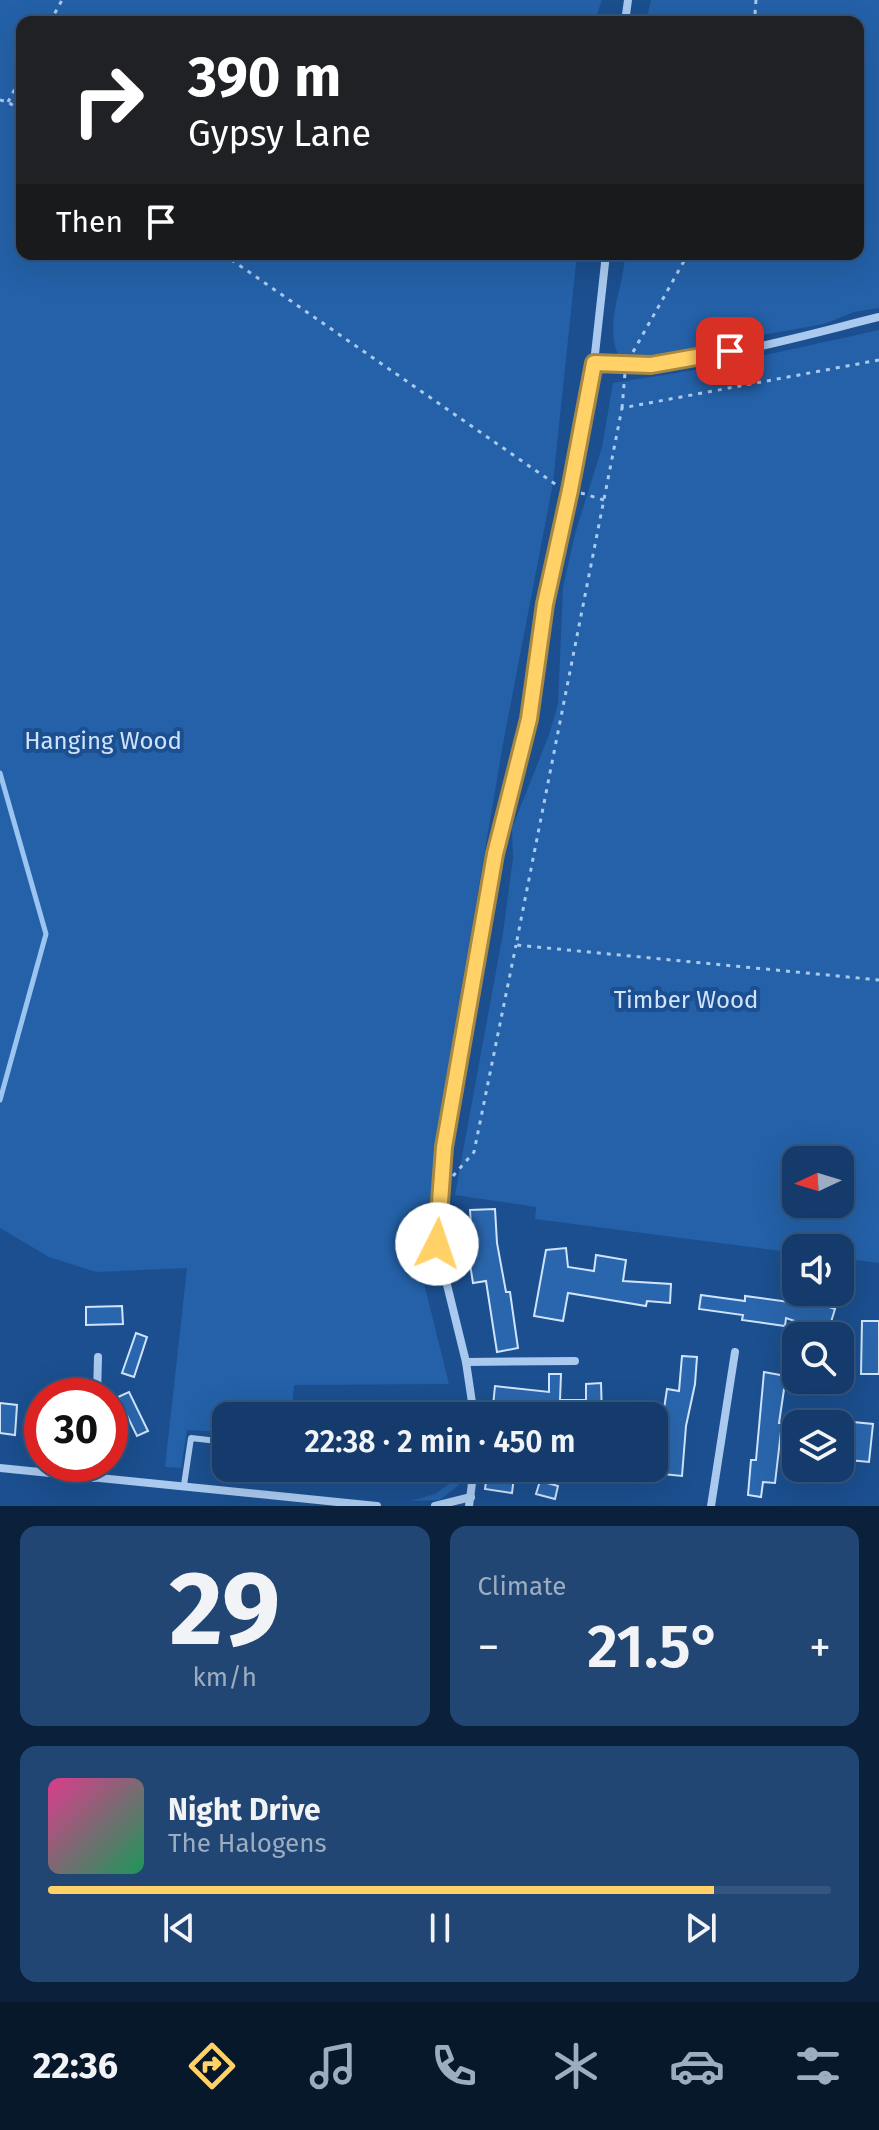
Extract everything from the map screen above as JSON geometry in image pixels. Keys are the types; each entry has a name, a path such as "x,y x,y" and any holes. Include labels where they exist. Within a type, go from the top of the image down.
{"street":[{"path":"472,1402 466,1362 437,1244 444,1147 495,854 529,719 545,604 594,363 605,260"},
{"path":"594,363 651,365 774,343 879,317"},
{"path":"711,1506 735,1352"},
{"path":"97,1378 98,1357"},
{"path":"466,1362 575,1361"},
{"path":"0,1468 24,1471"},
{"path":"128,1481 377,1506"},
{"path":"435,1506 470,1501"}],"lane":[{"path":"184,1485 191,1438 212,1440"}],"path":[{"path":"8,102 16,87"},
{"path":"0,100 16,108"},
{"path":"232,260 558,486 604,500"},
{"path":"440,1191 474,1152 622,408 625,366 685,260"},
{"path":"622,408 879,360"},
{"path":"516,945 879,980"}],"green space":[{"name":"Hanging Wood","path":"0,0 602,0 596,16 16,16 16,260 576,260 553,483 503,744 435,1144 433,1202 420,1205 418,1259 449,1384 294,1385 292,1402 212,1402 212,1431 187,1430 181,1468 165,1467 187,1268 96,1272 49,1257 0,1228"},
{"path":"651,0 879,0 879,308 854,312 824,324 640,357 618,355 613,330 625,260 864,260 864,16 647,16"},
{"name":"Timber Wood","path":"879,330 879,1263 854,1260 854,1234 782,1234 782,1251 535,1219 536,1207 455,1195 503,933 513,858 512,828 558,704 563,587 575,534 602,447 613,383 701,369"},
{"path":"462,1482 440,1500 411,1501 435,1494 449,1484"}],"building":[{"path":"495,1209 497,1243 506,1292 510,1292 518,1348 497,1352 486,1281 473,1283 469,1258 473,1257 470,1210"},
{"path":"566,1248 568,1267 594,1271 596,1255 626,1260 623,1281 671,1284 670,1303 647,1301 646,1306 568,1293 563,1321 534,1316 546,1250"},
{"path":"701,1295 745,1301 745,1296 782,1301 782,1306 826,1306 835,1309 831,1322 798,1322 786,1318 782,1326 742,1320 743,1315 699,1309"},
{"path":"122,1306 123,1324 86,1325 86,1307"},
{"path":"862,1321 879,1321 879,1374 861,1374"},
{"path":"136,1333 147,1337 134,1377 122,1373"},
{"path":"682,1356 697,1357 682,1476 668,1475 668,1402 665,1402 667,1389 679,1391"},
{"path":"764,1372 782,1375 783,1394 779,1423 782,1423 775,1483 763,1482 761,1497 748,1495 751,1460 756,1460"},
{"path":"549,1374 561,1374 560,1400 586,1400 586,1384 601,1383 602,1402 493,1402 495,1386 549,1392"},
{"path":"128,1392 148,1431 137,1436 128,1418"},
{"path":"0,1403 17,1405 15,1435 0,1433"},
{"path":"854,1422 873,1424 869,1462 854,1460"},
{"path":"486,1482 513,1482 512,1493 485,1489"},
{"path":"540,1482 558,1486 555,1499 536,1494"}],"waterway":[{"path":"0,773 46,934 0,1100"}],"route":[{"path":"437,1244 444,1147 495,854 529,719 545,604 594,363 651,365 730,351"}]}
